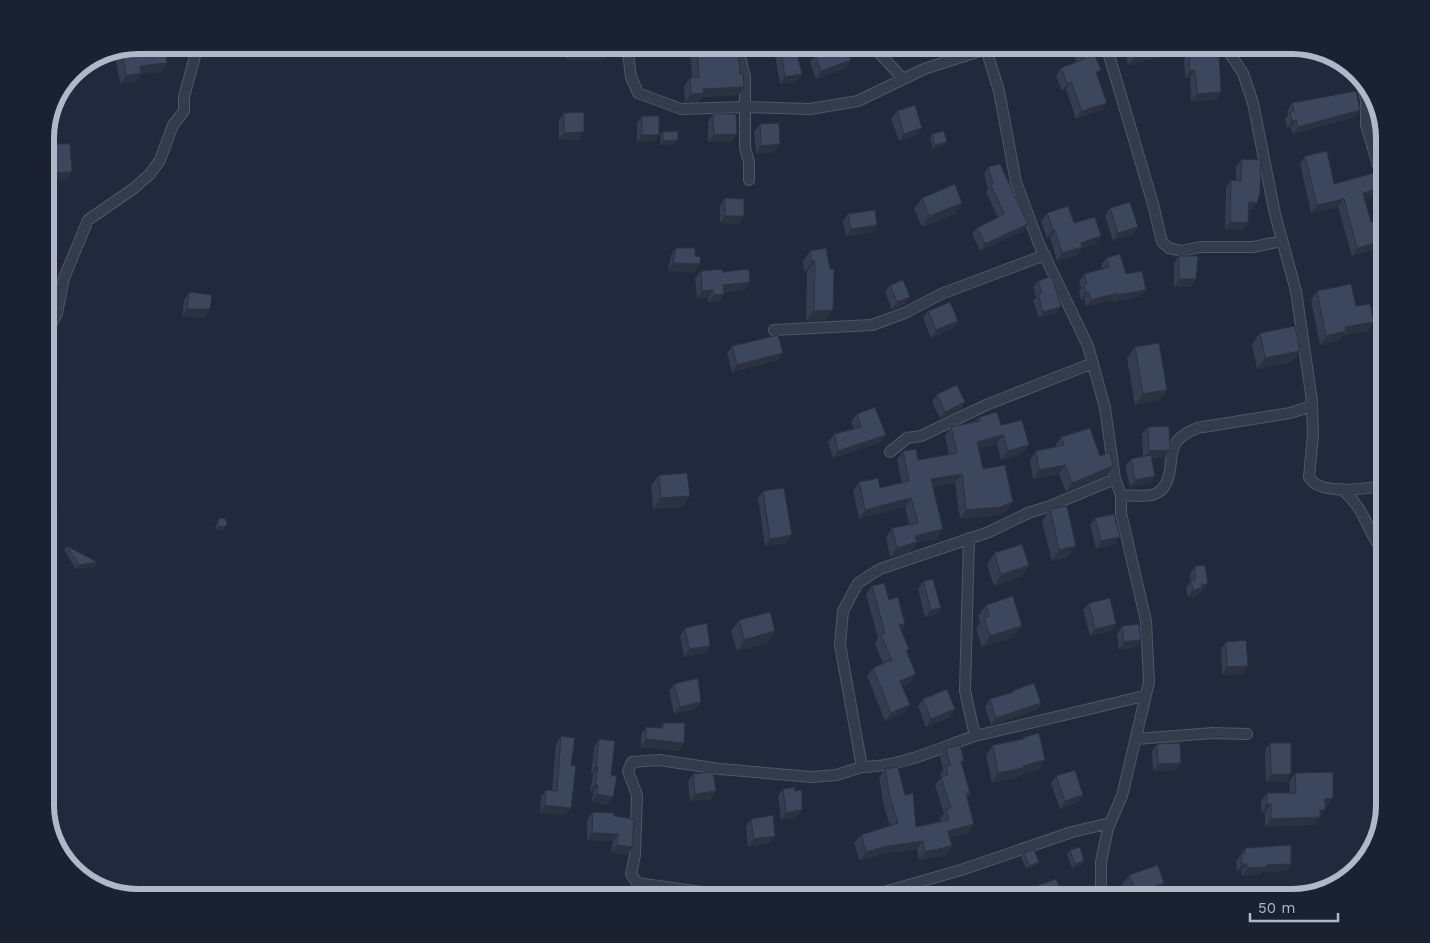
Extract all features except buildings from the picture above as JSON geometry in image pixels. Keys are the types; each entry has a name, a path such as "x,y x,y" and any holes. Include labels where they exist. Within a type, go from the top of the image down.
{"street":[{"path":"54,318 64,278 88,220 133,189 150,174 160,160 173,126 184,111 184,97 196,54"},
{"path":"628,54 631,77 638,94 681,109 744,107 810,109 858,101 924,69 968,54"},
{"path":"739,54 745,77 745,148 749,162 749,180"},
{"path":"880,54 903,79"},
{"path":"990,54 999,91 1016,182 1045,255 1088,346 1093,363 1105,408 1115,479 1121,495 1121,513 1146,621 1149,682 1144,696 1122,796 1110,823 1101,862 1101,889"},
{"path":"1109,54 1153,204 1162,242 1169,248 1181,251 1200,248 1253,247 1282,241"},
{"path":"1230,54 1243,73 1253,103 1261,149 1282,241 1296,291 1312,401 1313,435 1309,477 1312,483 1321,487 1341,489 1376,486"},
{"path":"1365,95 1366,125 1376,158"},
{"path":"774,330 872,325 905,313 941,294 1045,255"},
{"path":"890,452 907,438 921,436 986,405 1093,363"},
{"path":"1121,495 1154,495 1165,489 1169,480 1174,446 1184,435 1198,428 1290,413 1309,407 1312,401"},
{"path":"862,767 840,646 843,610 858,583 880,569 989,532 1028,513 1115,479"},
{"path":"1341,489 1352,497 1364,514 1376,537"},
{"path":"968,538 965,691 975,736"},
{"path":"682,889 637,882 631,874 635,855 637,794 628,771 632,762 659,760 728,770 812,777 836,775 862,767 879,767 901,762 975,736 1144,696"},
{"path":"1136,739 1213,732 1247,734"},
{"path":"894,889 961,870 1072,832 1110,823"}]}
